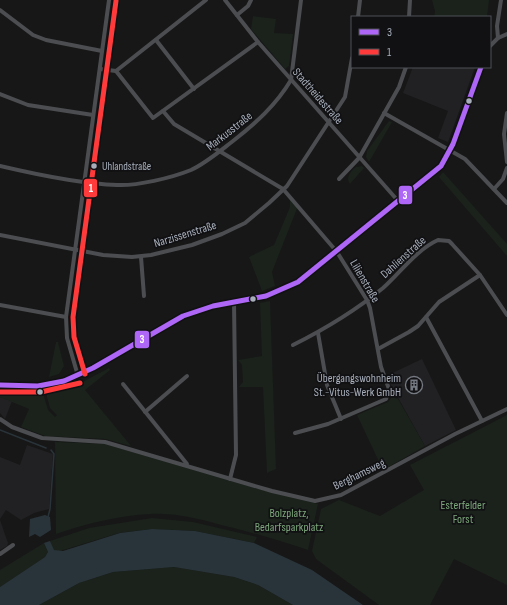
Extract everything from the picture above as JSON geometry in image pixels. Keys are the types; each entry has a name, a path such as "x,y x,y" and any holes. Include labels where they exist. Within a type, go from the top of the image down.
{"street":[{"path":"78,376 67,338 66,317 109,0"},
{"path":"116,71 206,0"},
{"name":"Stadtheidestraße","path":"225,0 258,42 399,202"},
{"path":"237,16 248,6 251,0"},
{"name":"Markusstraße","path":"0,166 85,182 117,185 153,180 191,170 220,151 256,123 272,107 291,80 301,0"},
{"path":"358,16 360,0"},
{"path":"409,16 410,0"},
{"path":"498,38 497,26 501,0"},
{"path":"0,10 33,34 46,40 102,50"},
{"path":"491,45 498,38 507,34"},
{"path":"156,40 194,89"},
{"path":"100,69 116,71 153,118 258,42"},
{"name":"Narzissenstraße","path":"0,235 104,255 142,257 192,246 245,223 283,189 328,123 345,97 351,64"},
{"path":"339,179 359,158 399,87 406,68"},
{"path":"0,385 49,385 78,376 184,316 213,306 266,296 298,282 437,170 450,150 481,68"},
{"path":"0,94 28,105 93,115"},
{"name":"Lilienstraße","path":"163,111 174,124 283,189 336,252 367,300 389,394 382,401 341,418 315,428 296,432"},
{"path":"384,113 465,160 507,203"},
{"path":"507,113 504,134 507,162"},
{"path":"494,189 503,179 507,168"},
{"name":"Dahlienstraße","path":"293,345 318,333 358,308 386,285 414,258 438,240 452,244 480,275 507,315"},
{"name":"Narzissenstraße","path":"142,257 144,296"},
{"path":"378,349 409,332 426,317 439,302 480,275"},
{"path":"230,479 236,455 234,302"},
{"path":"0,305 66,317"},
{"path":"426,317 482,421"},
{"path":"318,333 327,385 341,418"},
{"path":"145,412 187,376"},
{"path":"123,384 187,464"},
{"name":"Berghamsweg","path":"0,419 12,426 42,438 105,442 187,464 230,479 308,500 331,498 353,490 507,409"},
{"path":"0,554 13,545"}],"shaded area":[{"path":"413,68 475,68 448,142 438,138 448,111 403,93"},
{"path":"422,359 456,430 425,446 386,376"},
{"path":"0,397 12,401 5,419 0,413"},
{"path":"27,445 53,454 49,509 34,513 21,520 6,510 0,519 0,457 20,465"},
{"path":"45,515 50,517 51,530 40,537 35,534 29,537 30,519"},
{"path":"0,520 8,543 7,546 0,550"},
{"path":"152,529 195,531 254,543 312,570 363,605 293,605 258,585 234,577 174,567 113,572 79,583 39,605 0,605 0,587 45,557 48,552 44,543 50,541 54,550 63,551 120,533"}],"green space":[{"path":"432,0 489,0 487,16 434,16 435,11"},
{"path":"253,16 276,19 274,33 293,34 289,66 285,69 251,29"},
{"path":"389,121 392,122 369,162 366,157 367,151"},
{"path":"362,166 364,168 350,184 348,177 351,172 356,167"},
{"path":"443,172 507,244 507,256 439,177"},
{"path":"290,196 298,206 272,272 275,286 262,291 249,257 274,245 290,207"},
{"path":"270,301 276,469 267,473 263,387 239,387 243,382 242,365 238,360 262,356 260,303"},
{"path":"56,342 58,342 64,366 59,374 49,377"},
{"path":"109,368 110,370 85,390 131,446 105,439 45,436 21,427 29,409 0,397 0,391 43,393 48,410 55,417 57,415 50,408 47,392 77,385"},
{"path":"392,397 398,399 425,446 383,470 357,415 388,402"},
{"name":"Esterfelder Forst","path":"507,415 507,585 454,559 430,605 379,605 316,559 312,551 321,509 339,500 380,516 424,490 410,465"},
{"name":"Bolzplatz, Bedarfsparkplatz","path":"55,442 105,444 255,488 318,504 308,550 240,530 193,518 168,514 151,514 115,518 56,534"},
{"path":"152,518 193,522 257,537 254,543 195,531 152,529 119,533 57,552 53,550 50,541 89,528"},
{"path":"44,543 48,552 45,557 0,587 0,570"},
{"path":"174,567 234,577 258,585 293,605 39,605 79,583 113,572"}],"waterway":[{"path":"0,430 46,448"},
{"path":"48,517 50,509 54,454 51,450"}],"transit line":[{"name":"1","path":"85,374 74,337 73,317 116,1"},
{"name":"3","path":"0,385 38,386 64,381 93,368 183,316 213,306 266,296 298,282 441,166 453,144 481,68"},
{"name":"1","path":"0,392 41,392 80,383"}],"place":[{"name":"Uhlandstraße","path":"94,166"},
{"name":"Übergangswohnheim St.-Vitus-Werk GmbH","path":"414,385"}]}
